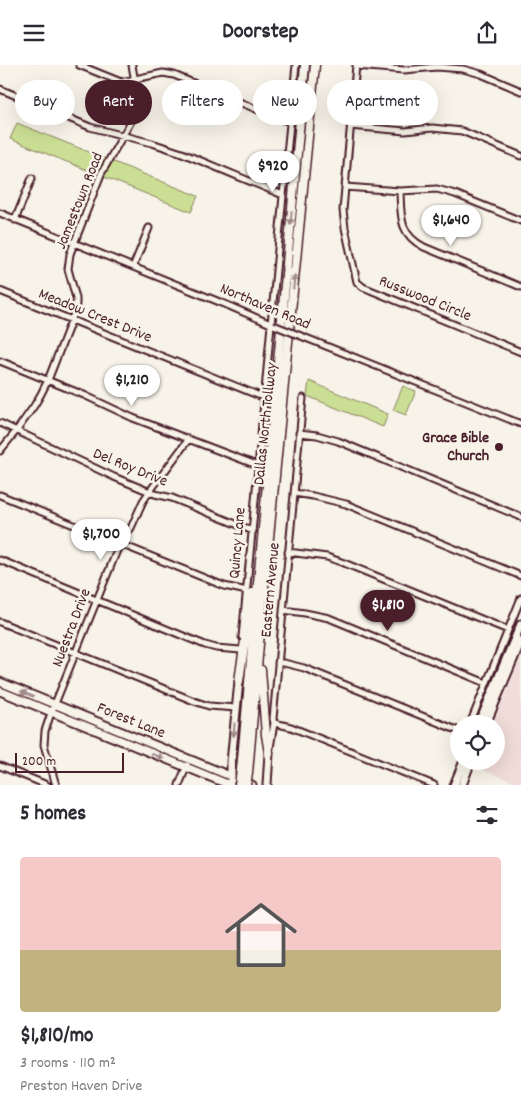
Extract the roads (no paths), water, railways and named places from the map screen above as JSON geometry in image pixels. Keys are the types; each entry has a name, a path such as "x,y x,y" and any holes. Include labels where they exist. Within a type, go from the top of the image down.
{"highway":[{"name":"Dallas North Tollway","path":"246,785 244,772 258,575 305,65"},
{"name":"Dallas North Tollway","path":"239,785 244,772 260,643 315,65"},
{"path":"239,681 253,590 258,575"},
{"path":"260,643 262,691 270,753"}],"main road":[{"path":"489,715 521,624"},
{"path":"484,715 521,641"},
{"name":"Quincy Lane","path":"230,785 239,681"},
{"name":"Forest Lane","path":"0,683 98,727 252,785"},
{"name":"Forest Lane","path":"0,691 53,708"},
{"name":"Forest Lane","path":"141,744 186,767 230,785"},
{"name":"Eastern Avenue","path":"267,785 270,753"},
{"path":"216,771 225,770 231,762"},
{"path":"454,785 460,770"},
{"path":"462,785 468,770"}],"street":[{"path":"78,65 121,82 163,73 174,75 253,108"},
{"name":"Jamestown Road","path":"0,451 34,406 48,380 72,319 76,297 69,275 68,262 101,174 130,123 135,109 137,94 132,65"},
{"name":"Quincy Lane","path":"294,80 296,65"},
{"path":"356,66 404,70 437,67 463,69 481,74 521,91"},
{"name":"Russwood Circle","path":"356,66 343,210 345,228 358,282 363,287 521,352"},
{"path":"0,89 90,127 182,153 283,195"},
{"name":"Quincy Lane","path":"239,681 273,325 290,125"},
{"path":"350,126 405,131 432,128 462,131 521,156"},
{"path":"15,220 32,178"},
{"path":"344,187 400,191 432,189 445,191 521,221"},
{"path":"400,191 401,219 404,230 417,244 521,287"},
{"name":"Northaven Road","path":"0,213 521,424"},
{"path":"133,267 149,229"},
{"name":"Meadow Crest Drive","path":"0,291 265,398"},
{"path":"0,361 84,395 133,418 259,466"},
{"name":"Eastern Avenue","path":"270,753 303,398"},
{"name":"Del Roy Drive","path":"0,423 114,477 253,531"},
{"path":"299,433 317,435 338,441 521,517"},
{"name":"Nuestra Drive","path":"56,785 44,741 45,731 53,708 120,543 130,528 143,501 188,440"},
{"path":"294,493 346,504 521,576"},
{"path":"0,495 224,586 247,591"},
{"path":"288,552 327,557 344,563 508,630"},
{"path":"0,560 205,645 241,650"},
{"path":"474,715 521,598"},
{"path":"283,610 329,618 486,683"},
{"path":"0,622 194,701 236,708"},
{"path":"278,663 304,669 450,727"},
{"path":"274,723 290,727 434,785"},
{"path":"179,785 189,760"},
{"path":"0,765 47,785"}],"place":[{"name":"Grace Bible Church","path":"499,447"}]}
